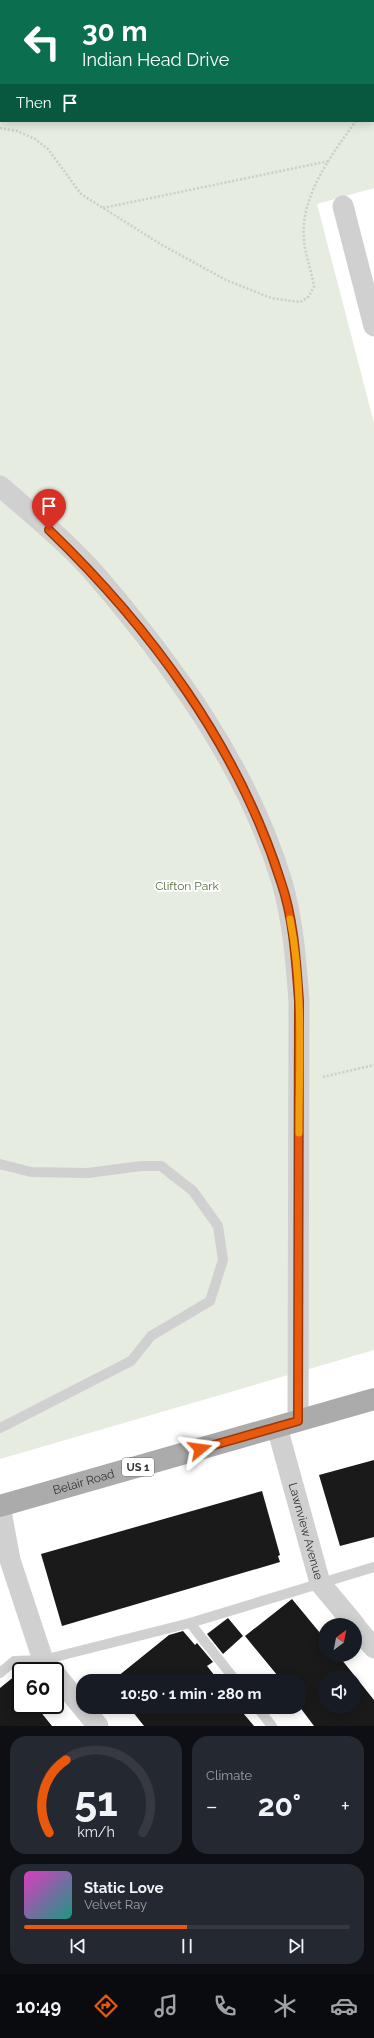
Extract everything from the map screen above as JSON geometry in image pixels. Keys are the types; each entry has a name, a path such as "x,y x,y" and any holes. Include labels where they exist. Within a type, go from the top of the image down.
{"main road":[{"name":"Belair Road","path":"0,1506 374,1399"}],"street":[{"path":"343,206 374,326"},
{"path":"0,486 38,519 94,573 198,706 233,766 262,828 282,883 293,936 299,1001 298,1421"},
{"name":"Lawnview Avenue","path":"277,1427 320,1583 349,1618"},
{"path":"0,1506 10,1560 48,1662"},
{"name":"Lawnview Avenue","path":"362,1633 374,1648"},
{"path":"64,1685 98,1726"}],"lane":[{"path":"0,1164 31,1172 88,1173 141,1166 161,1166 192,1191 218,1226 223,1260 210,1301 151,1336 131,1361 0,1428"},
{"path":"64,1664 190,1623 374,1567"},
{"path":"190,1623 230,1674"},
{"path":"0,1673 12,1663"},
{"path":"262,1714 272,1726"}],"path":[{"path":"0,128 17,131 35,139 59,162 70,182 81,194 102,208 226,280 271,298 300,302 308,297 314,287 312,274 306,256 304,219 309,201 329,161 355,122"},
{"path":"102,208 329,161"},
{"path":"299,1082 374,1065"}],"green space":[{"name":"Clifton Park","path":"0,122 374,122 374,188 317,204 374,423 374,1350 0,1459"}],"building":[{"path":"374,1460 374,1537 340,1546 319,1475"},
{"path":"262,1491 280,1555 278,1556 280,1562 62,1626 41,1554"},
{"path":"292,1599 318,1631 318,1662 344,1662 350,1670 318,1670 318,1714 362,1714 362,1685 374,1700 374,1726 314,1726 305,1714 306,1674 276,1674 245,1636"},
{"path":"228,1618 243,1636 223,1654 207,1634"},
{"path":"183,1631 195,1645 197,1643 213,1662 207,1666 213,1674 121,1674 169,1635"},
{"path":"12,1678 12,1714 42,1714 52,1726 0,1726 0,1688"},
{"path":"135,1714 244,1714 254,1726 144,1726"}],"slow traffic":[{"path":"290,919 299,1001 299,1133"}],"route":[{"path":"49,530 94,573 198,706 233,766 262,828 282,883 293,936 299,1001 298,1421 200,1449"}]}
